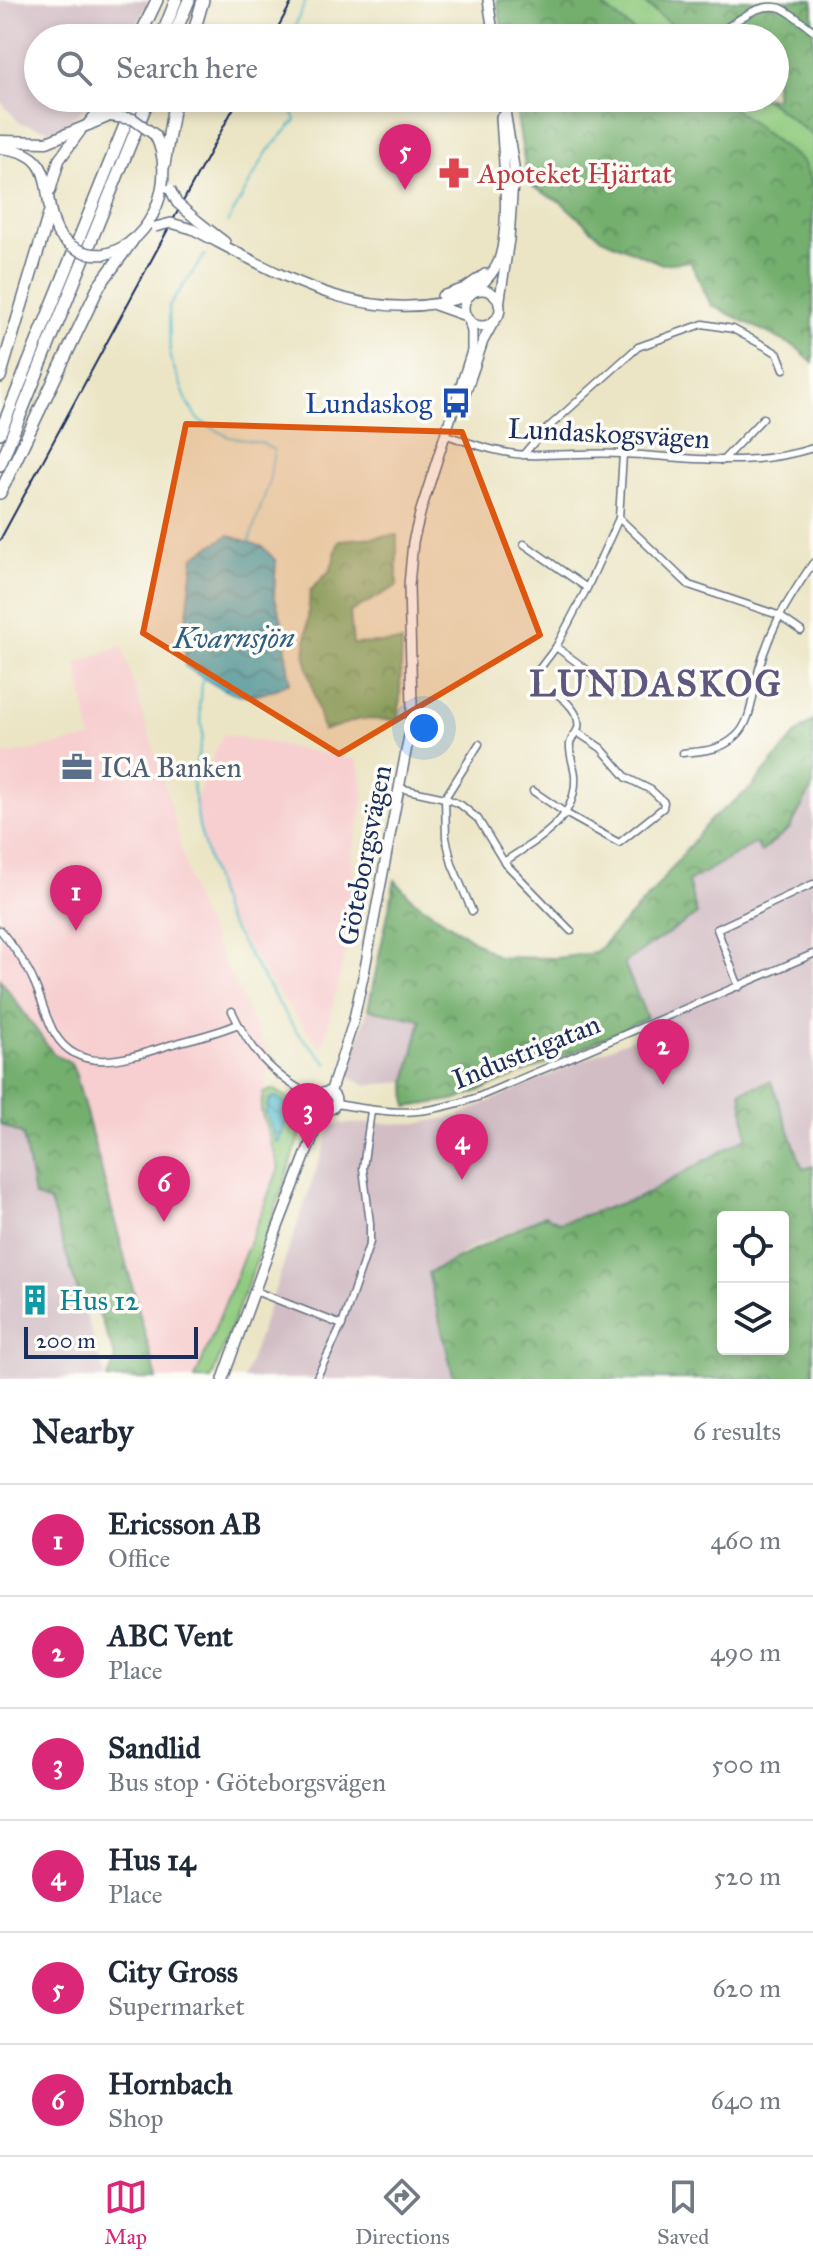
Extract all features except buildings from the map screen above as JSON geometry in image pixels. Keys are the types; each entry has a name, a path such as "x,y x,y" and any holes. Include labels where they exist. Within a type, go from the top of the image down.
{"highway":[{"path":"146,24 157,0"},
{"path":"167,24 176,0"},
{"path":"179,24 189,0"},
{"path":"196,24 203,0"},
{"path":"86,125 98,112"},
{"path":"0,433 130,112"},
{"path":"0,465 143,112"},
{"path":"164,171 173,112"},
{"path":"0,377 50,211"},
{"path":"0,493 99,286 134,239"}],"main road":[{"path":"0,141 47,142 110,116 133,119 155,135 162,150 164,171 155,209 134,239 105,254 82,252 68,244 58,233 50,211 46,177 39,164 25,153 0,148"},
{"path":"49,197 59,160 86,125"}],"street":[{"path":"488,0 492,24"},
{"path":"729,24 754,7 769,4 781,7 813,30"},
{"path":"467,318 465,302 496,266 501,243 504,213 502,112"},
{"path":"432,304 479,325 494,321 499,305 514,167 505,112"},
{"path":"503,151 510,141"},
{"path":"503,151 509,158 512,204"},
{"path":"164,171 177,203 195,225 302,285 334,297 379,305 432,304 474,292 491,293 499,305"},
{"path":"134,239 155,227 171,223 195,225"},
{"path":"418,305 479,281 492,264 501,243"},
{"name":"Göteborgsvägen","path":"330,1093 353,1023 399,788 412,705 410,562 421,510 472,351 472,332 467,318"},
{"name":"Göteborgsvägen","path":"447,435 459,411 485,334 494,321"},
{"path":"523,455 541,434 638,347 703,324 733,329 770,349 778,354 784,369"},
{"name":"Lundaskogsvägen","path":"722,461 763,418"},
{"name":"Lundaskogsvägen","path":"447,435 523,455 623,454 739,462 784,457 813,448"},
{"path":"534,676 556,647 619,518 623,454"},
{"path":"619,518 689,585 778,615 801,631"},
{"path":"524,544 587,588"},
{"path":"683,753 717,749 737,736 748,718 759,662 778,615 813,563"},
{"path":"556,647 594,675"},
{"path":"504,862 553,829 567,814 573,795 575,776 570,743 577,732 578,719 564,699 555,693"},
{"path":"533,791 619,843 664,805 659,795 627,778 601,748 577,732"},
{"path":"472,911 452,864 446,838 445,798 479,744"},
{"path":"399,788 445,798 461,805 478,819 504,862 571,931"},
{"path":"739,987 717,929 813,884"},
{"path":"0,930 34,982 55,1034 65,1048 86,1059 119,1060 238,1024"},
{"name":"Industrigatan","path":"336,1104 371,1111 416,1113 478,1097 813,954"},
{"path":"232,1011 238,1024 274,1072 289,1084 318,1098"},
{"path":"323,1093 330,1093 335,1097 336,1104 331,1110 323,1110 318,1105 318,1098 323,1093"},
{"path":"223,1379 323,1110"},
{"path":"316,1379 342,1325 370,1242 363,1168 371,1111"},
{"path":"255,1291 342,1325"}],"highlighted area":[{"path":"186,424 462,432 540,635 339,754 143,633"}],"shaded area":[{"path":"0,0 149,0 137,24 24,24 24,112 80,112 58,132 20,123 0,101"},
{"path":"122,646 171,806 194,900 270,1057 261,1111 279,1168 195,1379 157,1379 76,1075 71,1064 52,1052 0,979 0,756 91,738 77,663"},
{"path":"223,734 357,760 365,793 352,856 357,904 322,1050 278,993 218,903 194,803"},
{"path":"813,786 813,1166 803,1169 771,1082 741,1091 747,1137 638,1198 560,1224 545,1215 476,1245 428,1273 454,1379 244,1379 332,1124 421,1123 457,1116 651,1030 624,963 697,914 687,882 756,842 762,852 790,828"},
{"path":"368,1009 422,1020 406,1082 366,1085 351,1078 349,1069"},
{"path":"0,1124 23,1134 34,1196 50,1202 106,1379 0,1379"}],"green space":[{"path":"497,0 595,0 625,24 501,24"},
{"path":"595,0 640,0 671,24 625,24"},
{"path":"640,0 813,0 813,136 783,112 789,112 789,24 671,24"},
{"path":"516,112 738,112 803,162 813,186 813,363 796,347 711,305 690,261 662,264 601,238 561,202 528,184"},
{"path":"738,112 783,112 813,136 813,186 803,162"},
{"path":"397,535 397,586 350,612 353,644 402,642 399,720 360,719 323,731 305,657 310,591 331,569 339,540"},
{"path":"813,720 813,786 790,828 761,852 756,843 688,882 697,914 624,963 647,1018 459,1099 407,1107 406,1082 421,1020 368,1009 395,880 412,899 498,957 556,958 595,953 652,893 710,820 751,788 796,734"},
{"path":"0,979 52,1052 71,1064 76,1075 157,1379 107,1379 116,1359 96,1306 80,1298 50,1202 34,1196 23,1135 0,1124"},
{"path":"771,1081 803,1169 813,1166 813,1379 454,1379 428,1273 545,1215 560,1223 638,1198 747,1137 741,1091"},
{"path":"274,1089 303,1109 304,1124 265,1239 211,1379 195,1379 279,1168 261,1111 263,1093"}],"water":[{"name":"Kvarnsjön","path":"229,535 263,547 276,561 274,595 282,621 290,682 260,694 235,694 185,666 186,622 194,556"},
{"path":"275,1096 287,1105 287,1121 276,1142 266,1113 268,1101"}],"waterway":[{"path":"296,24 306,0"},
{"path":"228,222 267,152 296,120 293,112"},
{"path":"205,255 169,306 170,358 189,406 200,421 229,437 262,443 274,450 269,483 249,542"},
{"path":"203,677 199,706 203,735 192,779 199,826 223,913 296,1031 328,1064"}],"railway":[{"path":"280,24 293,0"},
{"path":"0,540 231,112"}],"place":[{"name":"Apoteket Hjärtat","path":"454,173"},
{"name":"City Gross","path":"405,190"},
{"name":"Lundaskog","path":"456,403"},
{"name":"ICA Banken","path":"77,767"},
{"name":"Ericsson AB","path":"76,931"},
{"name":"ABC Vent","path":"663,1085"},
{"name":"Sandlid","path":"308,1149"},
{"name":"Hus 14","path":"462,1180"},
{"name":"Hornbach","path":"164,1222"},
{"name":"Hus 12","path":"35,1300"}],"district":[{"name":"LUNDASKOG","path":"656,683"}]}
